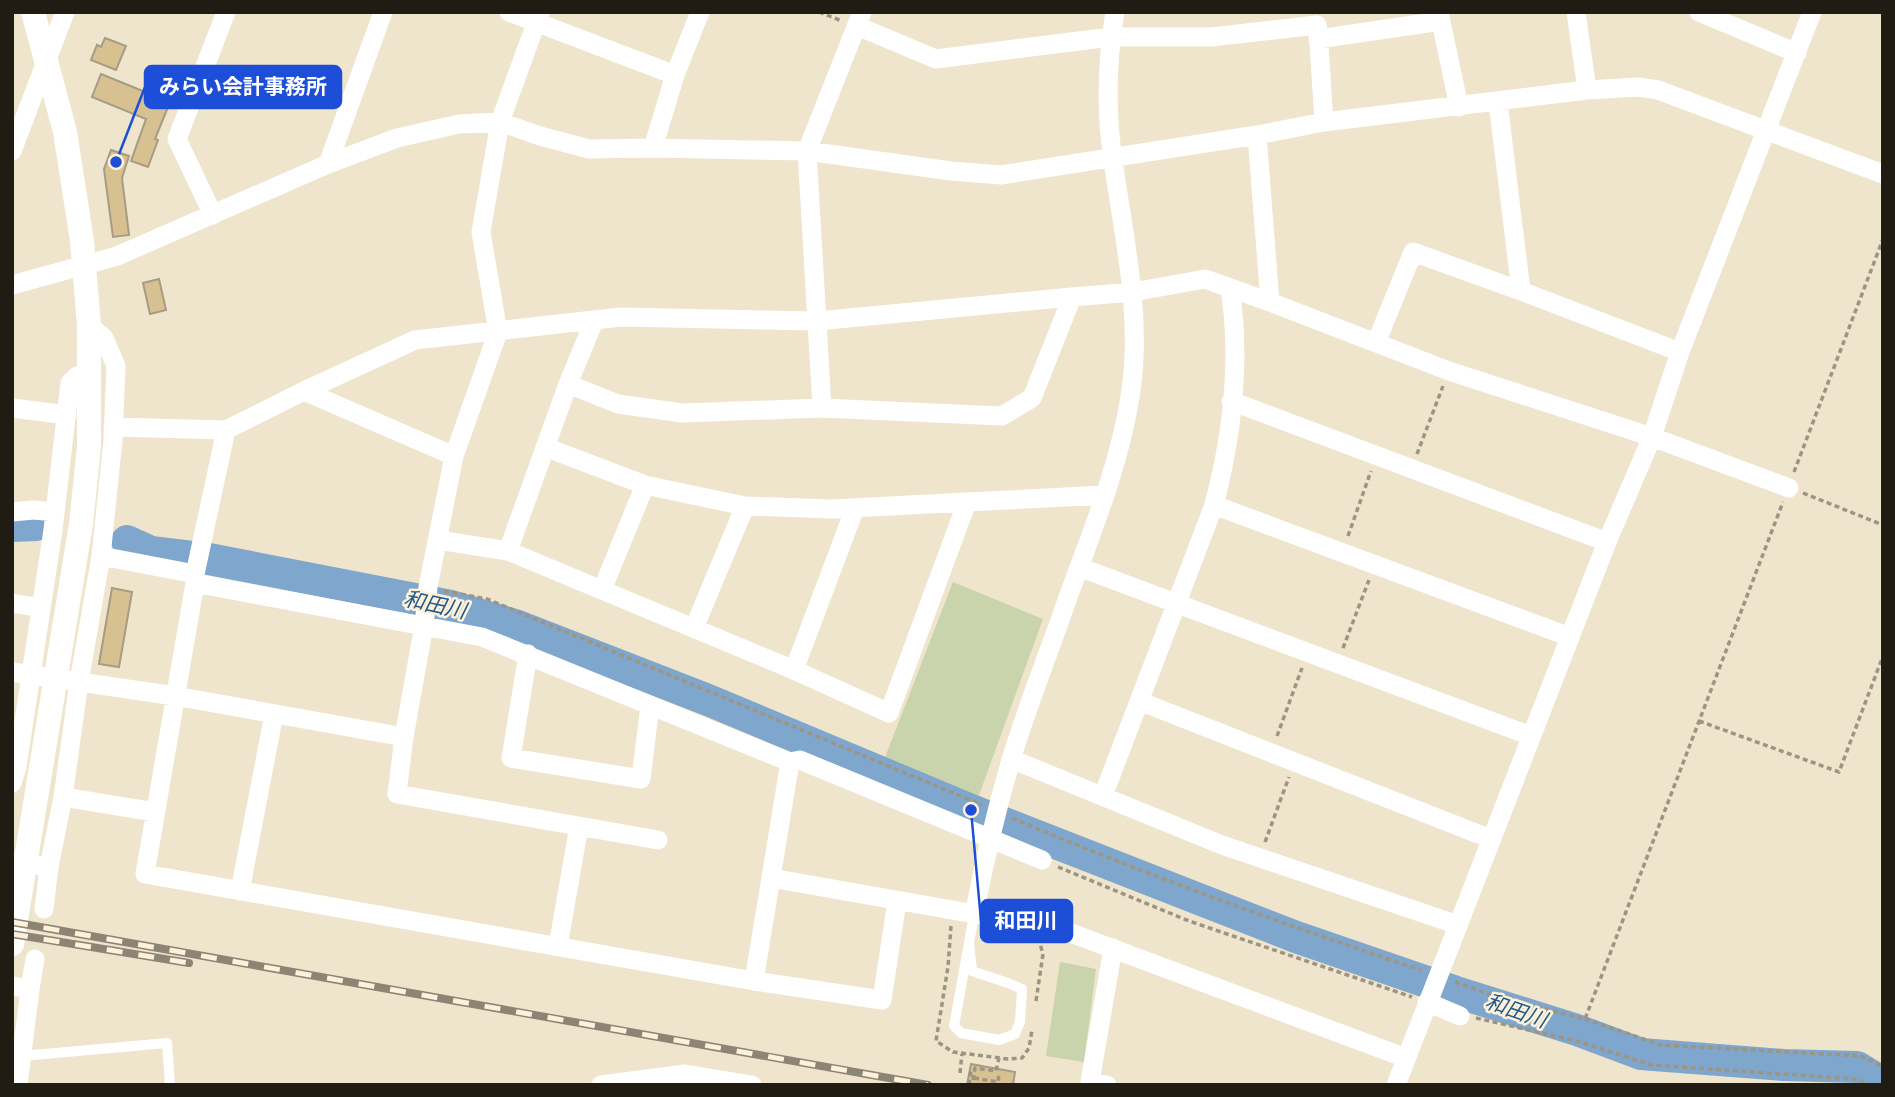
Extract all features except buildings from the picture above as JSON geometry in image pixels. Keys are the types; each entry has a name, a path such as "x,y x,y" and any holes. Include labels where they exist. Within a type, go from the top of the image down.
{"street":[{"path":"12,944 81,524 89,446 89,325 85,265 65,132 33,12"},
{"path":"12,150 65,12"},
{"path":"213,215 177,139 226,12"},
{"path":"328,164 383,12"},
{"path":"509,12 538,17 675,75"},
{"path":"653,148 675,75 700,12"},
{"path":"974,915 990,838 1012,758 1105,495 1130,398 1135,350 1133,292 1112,157 1109,87 1115,12"},
{"path":"1576,12 1587,90"},
{"path":"1699,12 1797,53"},
{"path":"1396,1085 1606,542 1652,437 1681,352 1812,12"},
{"path":"822,408 807,151 859,19 936,59 1111,37 1211,37 1317,25 1440,16 1459,107"},
{"path":"538,17 500,122 481,232 498,332 454,456 428,587 397,794 658,840"},
{"path":"1317,25 1324,122"},
{"path":"12,285 117,256 328,164 397,138 459,124 500,122 589,149 807,151 951,171 1002,175 1324,122 1587,90 1638,87 1658,90 1883,174"},
{"path":"1497,102 1521,291"},
{"path":"1257,135 1270,302"},
{"path":"1376,343 1413,252 1681,352"},
{"path":"113,427 226,430 415,340 621,317 817,321 1133,292 1205,279 1449,371 1652,437 1789,488"},
{"path":"1103,796 1214,505 1228,441 1235,351 1230,288"},
{"path":"568,384 618,404 682,413 822,408 1002,416 1032,398 1072,297"},
{"path":"508,551 593,321"},
{"path":"44,909 101,556 113,427 116,366 104,338 89,325"},
{"path":"12,783 22,674 41,608 70,383 77,376 90,373"},
{"path":"304,391 454,456"},
{"path":"1231,401 1606,542"},
{"path":"12,408 67,415"},
{"path":"226,430 195,577 145,874 754,981 881,1000 897,901"},
{"path":"545,447 645,485 745,506 855,508 1105,495"},
{"path":"602,590 645,485"},
{"path":"438,540 508,551 794,670 889,713 967,502"},
{"path":"1214,505 1570,637"},
{"path":"694,628 745,506"},
{"path":"794,670 855,508"},
{"path":"12,512 55,512"},
{"path":"101,556 195,577 425,619 482,637 790,762 800,760 1042,860"},
{"path":"1079,568 1531,736"},
{"path":"12,603 41,608"},
{"path":"528,654 511,758 640,779 650,705"},
{"path":"22,674 174,696 404,737"},
{"path":"45,731 53,678"},
{"path":"1139,701 1491,839"},
{"path":"240,891 274,714"},
{"path":"1012,758 1222,845 1458,925"},
{"path":"754,981 790,762"},
{"path":"63,797 155,811"},
{"path":"558,946 579,826"},
{"path":"12,862 49,867"},
{"path":"771,878 1060,929 1406,1058"},
{"path":"1107,1085 1090,1082 1113,948"},
{"path":"18,1085 21,987 35,959"},
{"path":"1428,1002 1460,1016"},
{"path":"601,1085 685,1074 752,1085"}],"lane":[{"path":"969,942 972,971 995,976 1022,989 1020,1022 1015,1034 999,1040 961,1033 954,1026 962,974 974,915"},
{"path":"17,1056 167,1043 170,1085"}],"path":[{"path":"1585,1019 1883,239"},
{"path":"1412,469 1449,371"},
{"path":"1341,553 1376,455"},
{"path":"1789,488 1883,525"},
{"path":"1337,663 1375,565"},
{"path":"428,587 487,600 1086,849 1283,925 1500,998 1585,1019 1661,1045 1861,1056 1883,1067"},
{"path":"1271,752 1308,652"},
{"path":"1699,721 1839,772 1883,656"},
{"path":"1259,857 1295,762"},
{"path":"1042,860 1189,921 1428,1002"},
{"path":"950,928 948,967 936,1041 953,1052 1022,1058 1030,1048 1033,1021"},
{"path":"1035,1008 1043,954 1040,942"},
{"path":"1460,1016 1482,1018 1577,1041 1651,1065 1857,1079 1868,1085"},
{"path":"962,1053 960,1073 998,1082 999,1074"},
{"path":"969,1085 975,1068 996,1071 999,1058"}],"green space":[{"path":"953,582 1043,619 978,798 884,760"},
{"path":"1060,962 1096,969 1084,1062 1046,1056"}],"waterway":[{"name":"和田川","path":"12,526 36,525"},
{"name":"和田川","path":"127,541 151,552 209,559 451,606 515,625 708,700 971,810 1296,937 1577,1030 1641,1054 1784,1065 1857,1067 1883,1083"}],"railway":[{"path":"12,922 928,1085"},
{"path":"12,934 189,963"}],"place":[{"name":"みらい会計事務所","path":"116,162"},
{"name":"和田川","path":"971,810"}]}
